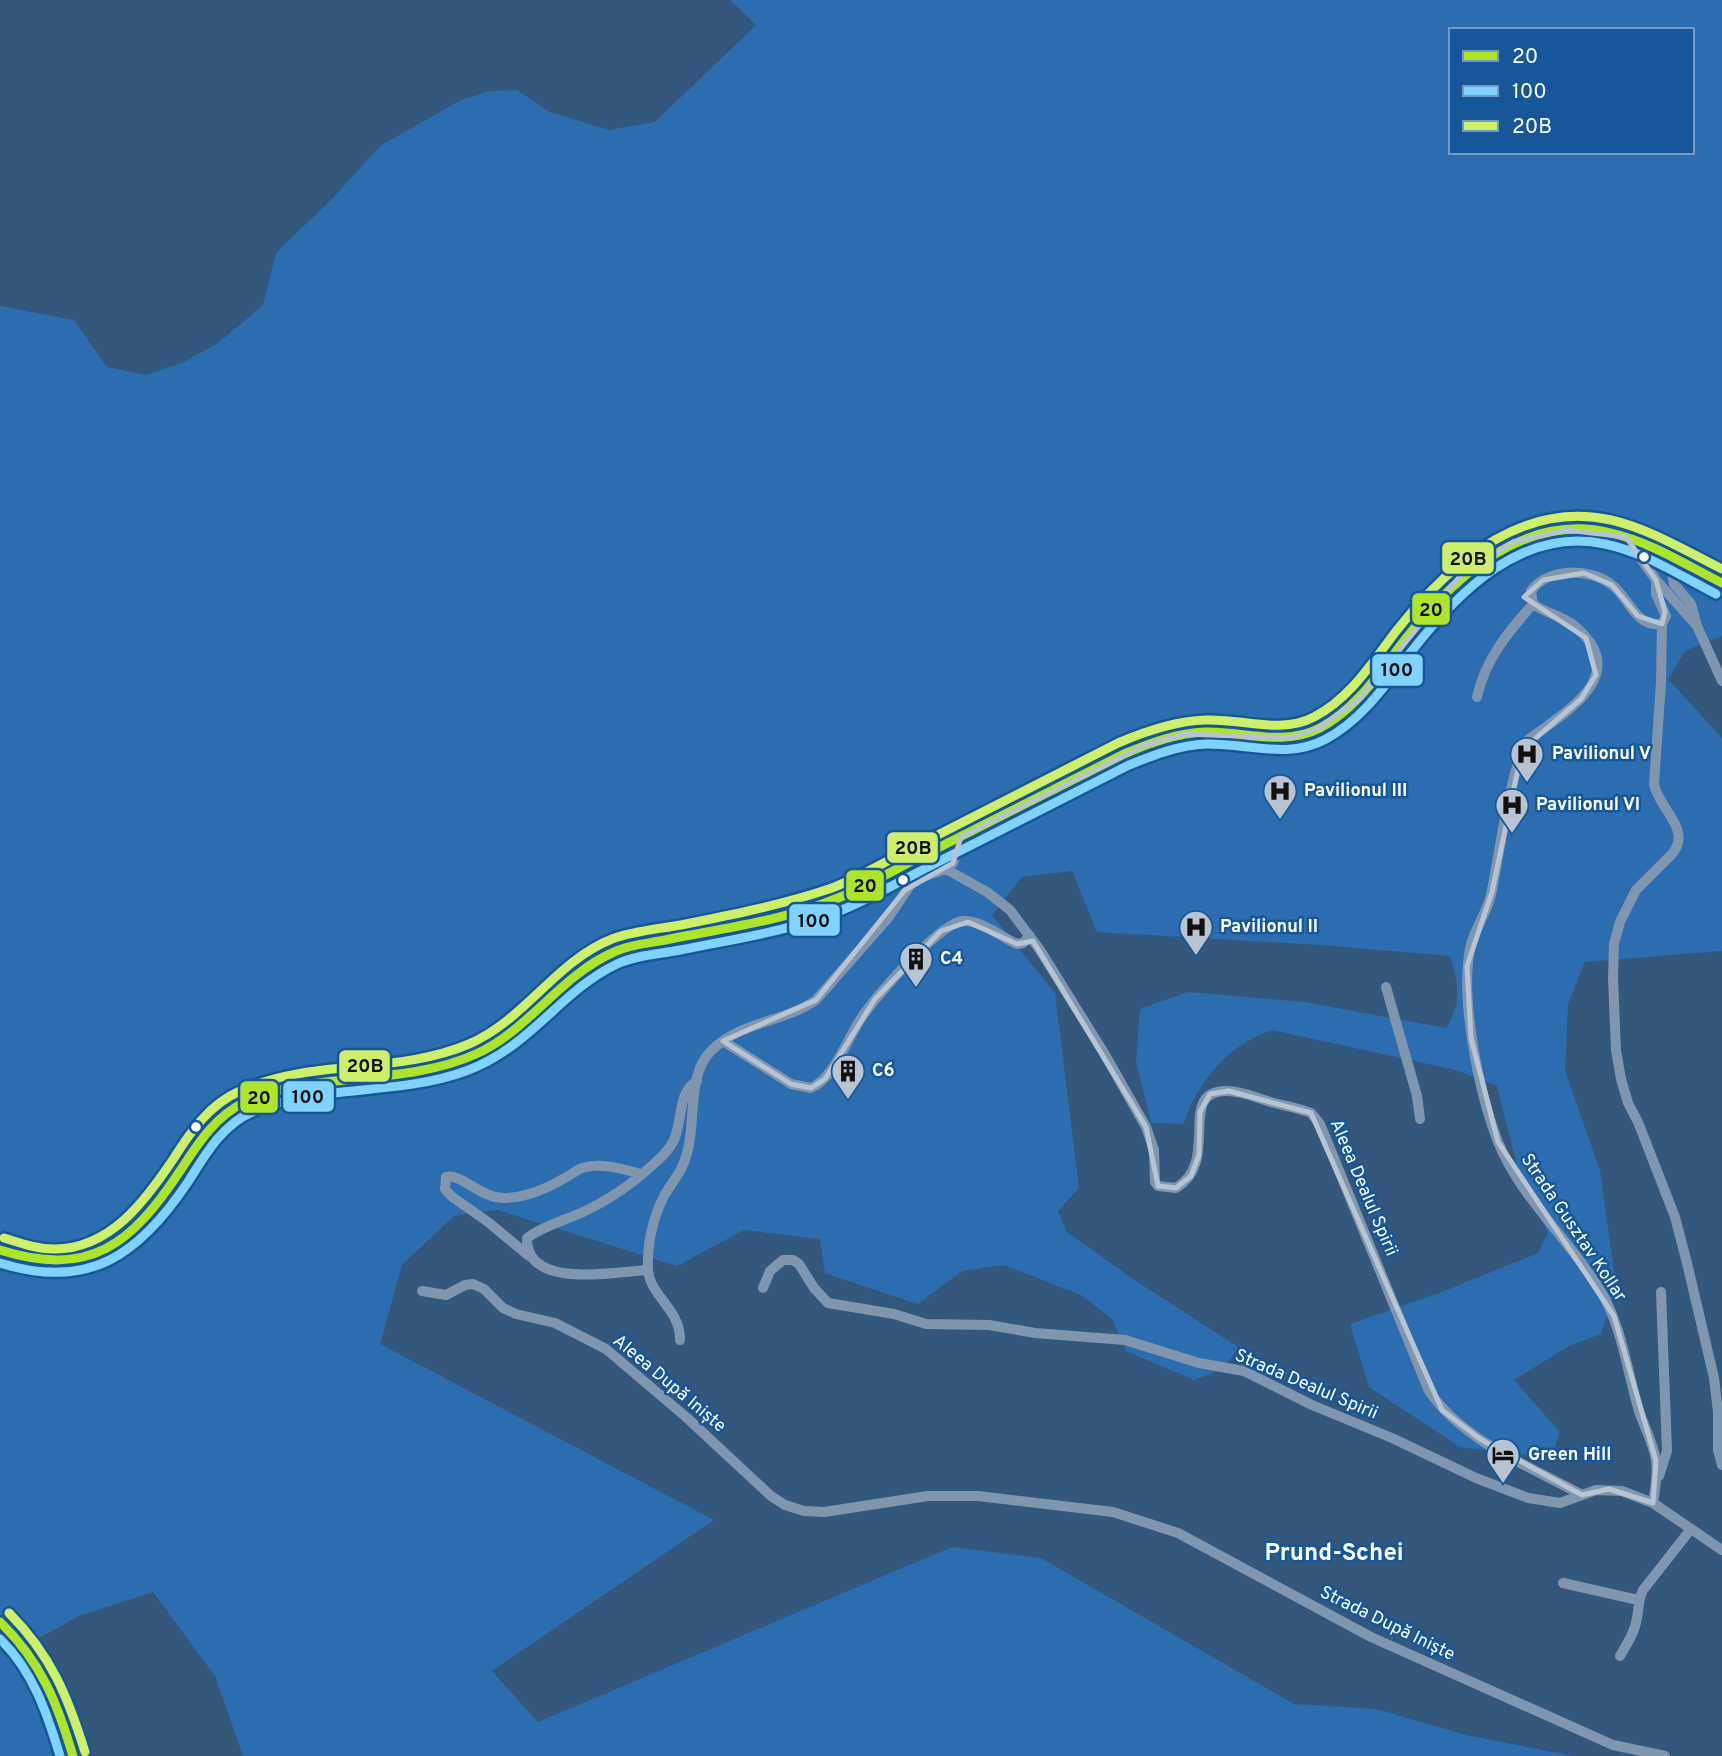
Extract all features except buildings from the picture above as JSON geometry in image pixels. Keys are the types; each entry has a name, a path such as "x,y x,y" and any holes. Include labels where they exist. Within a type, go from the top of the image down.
{"main road":[{"path":"0,1250 26,1258 58,1262 89,1257 103,1251 117,1244 146,1218 208,1130 240,1105 263,1095 301,1086 417,1071 458,1062 500,1041 599,958 636,946 805,911 837,899 1124,754 1162,739 1208,732 1267,738 1306,735 1348,710 1444,592 1476,563 1496,551 1532,536 1566,530 1597,530 1626,537 1722,583"},
{"path":"0,1622 27,1650 44,1674 54,1694 73,1756"}],"street":[{"path":"1626,537 1656,580 1697,626"},
{"path":"1669,556 1674,584 1691,604 1697,626 1722,681"},
{"path":"1477,697 1488,663 1515,624 1533,604 1531,591 1543,580 1560,574 1584,573 1612,585 1638,616 1653,624 1662,624"},
{"path":"1656,580 1656,594 1665,612 1665,620 1662,624 1654,784 1659,799 1673,819 1679,840 1678,848 1636,890 1619,922 1614,944 1614,1024 1620,1079 1675,1217 1687,1264 1714,1378 1718,1412 1718,1450 1722,1465"},
{"name":"Strada Gusztav Kollar","path":"1533,604 1567,620 1586,638 1597,662 1596,675 1594,684 1581,699 1528,740 1517,764 1492,892 1471,945 1467,966 1471,1038 1498,1142 1509,1165 1601,1291 1614,1316 1638,1409 1656,1461 1653,1503"},
{"path":"680,1340 676,1317 648,1276 649,1242 665,1194 680,1174 687,1153 701,1063 723,1041 744,1028 803,1009 816,1000 888,918 905,890 922,877 946,869 953,863 961,837"},
{"path":"938,849 946,869"},
{"name":"Aleea Dealul Spirii","path":"946,869 987,892 1010,910 1030,936 1104,1053 1146,1127 1154,1150 1155,1182 1158,1186 1176,1188 1191,1176 1199,1155 1202,1101 1210,1094 1229,1091 1311,1112 1320,1124 1429,1391 1442,1410 1480,1439 1582,1495"},
{"path":"723,1041 792,1084 811,1088 825,1079 875,999 941,931 960,921 981,925 1017,944 1023,943 1030,936"},
{"path":"1386,988 1417,1096 1420,1119"},
{"path":"530,1257 526,1247 527,1238 616,1195 669,1149 675,1138 684,1094 690,1085 697,1081"},
{"path":"641,1174 597,1166 583,1167 545,1188 520,1196 497,1198 478,1192 450,1175 446,1177 445,1189 552,1272 576,1275 648,1270"},
{"name":"Strada Dealul Spirii","path":"763,1288 770,1270 783,1260 793,1260 799,1264 814,1289 828,1303 894,1314 926,1324 989,1325 1035,1334 1102,1337 1144,1345 1199,1363 1244,1371 1312,1405 1392,1438 1476,1479 1528,1498 1560,1503 1608,1489 1622,1491 1653,1503 1722,1550"},
{"name":"Aleea După Iniște","path":"422,1291 446,1295 473,1284 484,1289 503,1308 516,1314 555,1323 579,1334 606,1349 631,1368 771,1496 785,1505 804,1511 824,1512 850,1508"},
{"name":"Strada Gusztav Kollar","path":"1655,1483 1667,1451 1661,1292"},
{"name":"Strada După Iniște","path":"850,1508 928,1496 978,1496 1113,1512 1148,1521 1178,1533 1384,1643 1613,1745 1665,1756"},
{"path":"1620,1656 1632,1635 1638,1600 1643,1590 1690,1529"},
{"path":"1563,1583 1638,1600"}],"highlighted area":[{"path":"1566,530 1626,537 1656,580 1665,612 1662,624 1638,616 1612,585 1584,573 1543,580 1524,597 1586,638 1596,675 1581,699 1522,750 1492,892 1467,966 1471,1038 1498,1142 1614,1316 1656,1461 1653,1503 1609,1489 1582,1495 1480,1439 1442,1410 1311,1113 1229,1091 1210,1094 1200,1112 1199,1155 1191,1176 1176,1188 1158,1186 1146,1127 1033,941 1017,944 968,922 941,931 875,999 825,1079 811,1088 791,1084 723,1041 816,1000 905,890 953,863 961,837 1145,745 1185,734 1290,738 1319,728 1359,699 1460,576 1513,542"}],"shaded area":[{"path":"730,0 1722,0 1722,636 1685,651 1668,679 1722,738 1722,951 1585,962 1568,1004 1565,1071 1600,1170 1616,1286 1601,1334 1569,1346 1514,1380 1560,1432 1551,1458 1460,1447 1369,1387 1350,1324 1442,1292 1538,1253 1548,1233 1520,1177 1497,1086 1456,1070 1272,1030 1242,1045 1217,1066 1198,1093 1183,1124 1151,1123 1136,1062 1140,1009 1188,992 1304,1002 1446,1028 1457,1002 1450,956 1320,945 1097,932 1072,871 1022,877 992,915 1055,993 1079,1188 1058,1211 1067,1232 1133,1279 1238,1347 1220,1368 1194,1380 1126,1351 1112,1319 1081,1295 1004,1265 962,1271 918,1304 825,1273 820,1239 744,1230 677,1266 498,1210 455,1215 402,1265 380,1344 714,1520 492,1671 538,1722 952,1547 1041,1558 1294,1704 1376,1709 1466,1735 1573,1756 243,1756 215,1676 153,1592 79,1616 21,1648 63,1756 0,1756 0,306 74,320 107,367 146,375 184,362 218,343 263,305 276,253 334,197 380,146 463,99 490,91 517,90 550,112 609,130 655,122 756,25"}],"transit line":[{"name":"20B","path":"4,1238 34,1247 53,1249 92,1241 109,1232 138,1206 194,1128 219,1103 229,1097 268,1081 296,1074 413,1060 469,1044 507,1021 574,961 612,939 756,909 829,889 1118,743 1150,731 1194,721 1288,725 1314,717 1350,689 1439,583 1463,561 1489,543 1517,529 1547,520 1578,516 1611,520 1654,535 1722,569"},
{"name":"20","path":"0,1250 32,1258 59,1260 84,1257 105,1249 125,1236 144,1218 208,1132 234,1108 272,1092 330,1081 419,1071 476,1054 512,1031 578,974 621,949 777,918 818,906 873,882 1124,754 1164,739 1205,732 1278,737 1306,734 1320,728 1334,720 1357,699 1447,592 1495,554 1522,541 1550,532 1580,529 1611,533 1654,548 1722,583"},
{"name":"100","path":"0,1263 32,1271 60,1272 86,1269 109,1260 130,1247 170,1208 215,1142 241,1118 277,1103 303,1097 413,1084 466,1071 509,1048 578,989 624,961 783,929 842,910 1129,765 1167,751 1206,744 1282,750 1311,745 1326,739 1363,711 1429,630 1471,587 1494,569 1519,555 1546,545 1575,541 1605,544 1648,559 1716,594"},
{"name":"20B","path":"9,1613 47,1661 65,1695 85,1752"},
{"name":"20","path":"0,1622 26,1652 46,1684 61,1718 73,1756"},
{"name":"100","path":"0,1639 12,1651 38,1693 60,1756"}],"place":[{"name":"Pavilionul V","path":"1527,784"},
{"name":"Pavilionul III","path":"1280,821"},
{"name":"Pavilionul VI","path":"1512,835"},
{"name":"Pavilionul II","path":"1196,957"},
{"name":"C4","path":"916,989"},
{"name":"C6","path":"848,1101"},
{"name":"Green Hill","path":"1503,1485"}],"district":[{"name":"Prund-Schei","path":"1334,1554"}]}
